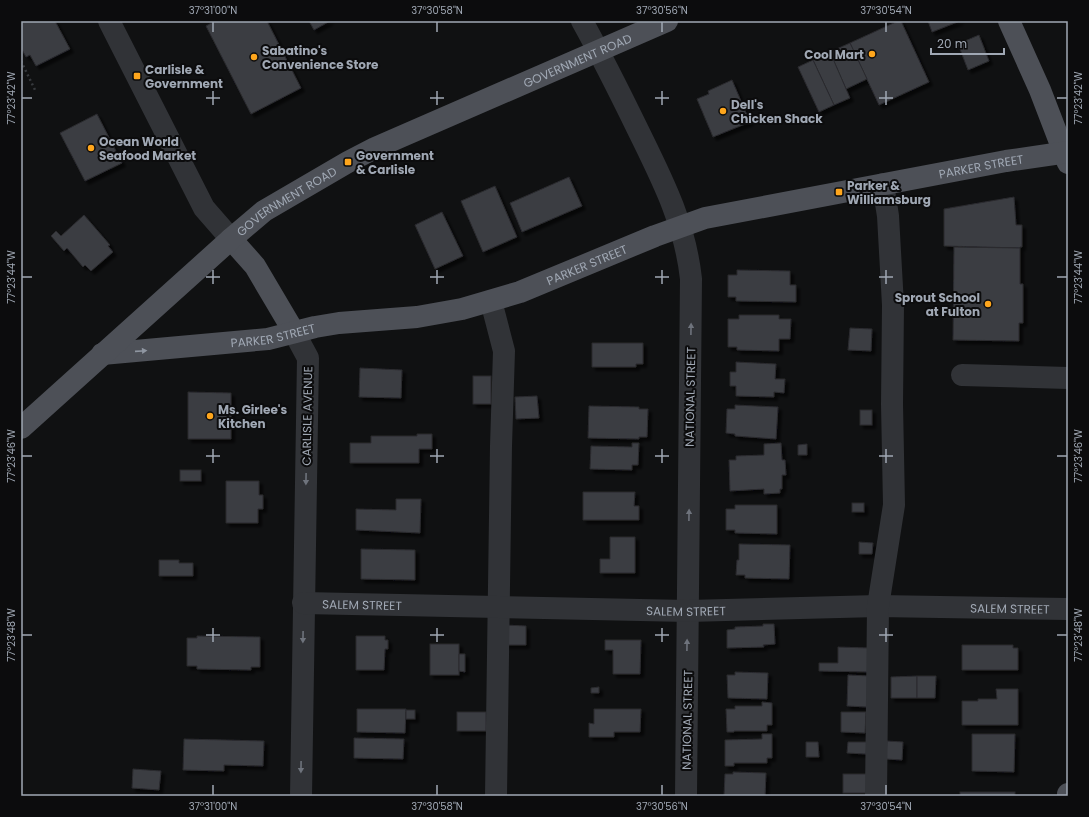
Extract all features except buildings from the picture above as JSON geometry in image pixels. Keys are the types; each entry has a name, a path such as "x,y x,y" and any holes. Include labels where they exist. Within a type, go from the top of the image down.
{"main road":[{"name":"GOVERNMENT ROAD","path":"21,428 102,354 264,211 348,162 417,129 667,21"},
{"path":"1008,21 1040,90 1067,156"},
{"name":"PARKER STREET","path":"102,354 268,339 315,327 339,323 432,315 462,309 520,292 680,226 705,218 1006,161 1067,156"},
{"name":"CARLISLE AVENUE","path":"231,239 255,266 294,332"}],"street":[{"name":"CARLISLE AVENUE","path":"109,21 204,208 231,239"},
{"name":"NATIONAL STREET","path":"582,21 599,50 665,184 689,256 691,279 686,796"},
{"path":"876,796 878,606 894,504 892,404 893,305 888,216 883,184"},
{"path":"491,301 504,351 501,446 496,796"},
{"name":"CARLISLE AVENUE","path":"294,332 308,358 301,796"},
{"path":"962,375 1068,378"},
{"name":"SALEM STREET","path":"304,603 688,611 878,606 1068,609"}],"path":[{"path":"21,61 36,92"}],"place":[{"name":"Cool Mart","path":"872,54"},
{"name":"Sabatino's Convenience Store","path":"254,57"},
{"name":"Carlisle & Government","path":"137,76"},
{"name":"Dell's Chicken Shack","path":"723,111"},
{"name":"Ocean World Seafood Market","path":"91,148"},
{"name":"Government & Carlisle","path":"348,162"},
{"name":"Parker & Williamsburg","path":"839,192"},
{"name":"Sprout School at Fulton","path":"988,304"},
{"name":"Ms. Girlee's Kitchen","path":"210,416"}]}
